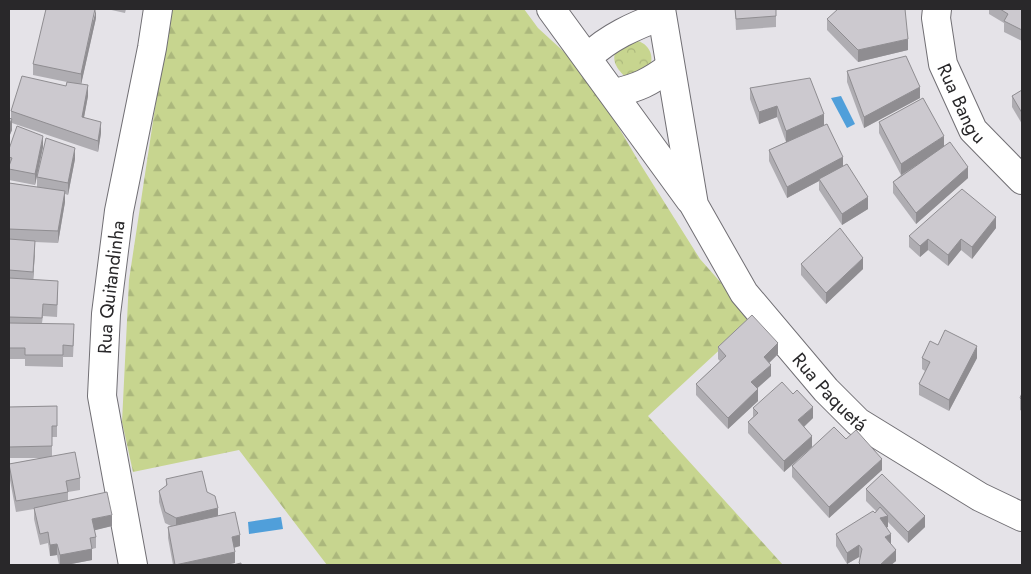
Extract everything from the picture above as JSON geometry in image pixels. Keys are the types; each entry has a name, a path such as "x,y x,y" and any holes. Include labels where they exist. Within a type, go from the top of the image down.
{"street":[{"name":"Rua Quitandinha","path":"133,565 102,396 106,314 119,211 152,48 158,9"},
{"name":"Rua Paquetá","path":"551,9 588,57 694,206 744,293 826,390 858,422 980,497 1022,517"},
{"name":"Rua Bangu","path":"937,9 936,18 944,64 973,130 1022,180"},
{"name":"Rua Paquetá","path":"661,12 694,206"},
{"path":"588,57 601,44 661,12"},
{"path":"614,93 635,89 670,67"}],"green space":[{"path":"170,9 524,9 538,28 586,72 639,162 700,259 753,319 648,416 783,565 327,565 239,450 133,472 122,422 129,280"},
{"path":"632,40 646,46 652,59 649,69 626,77 618,68 614,56 618,49"}],"water":[{"path":"841,96 855,124 847,128 831,98"},
{"path":"281,517 283,529 249,534 248,522"}],"building":[{"path":"46,9 95,9 81,74 33,64"},
{"path":"735,9 776,9 776,16 736,19"},
{"path":"838,9 905,9 908,39 858,50 827,19"},
{"path":"1000,9 1022,9 1022,30 1004,21 1008,14"},
{"path":"906,56 920,87 864,117 847,71"},
{"path":"22,76 66,86 67,82 88,85 82,117 101,122 98,141 11,111"},
{"path":"810,78 824,114 786,131 777,106 759,112 750,88"},
{"path":"1022,90 1022,113 1012,96"},
{"path":"923,98 944,136 901,164 879,122"},
{"path":"827,124 843,157 787,187 769,150"},
{"path":"17,126 43,136 35,174 9,169 12,158 9,157 9,149"},
{"path":"46,138 75,148 68,183 37,177"},
{"path":"950,142 968,167 916,213 893,182"},
{"path":"847,164 868,197 842,214 819,179"},
{"path":"9,183 65,191 58,231 9,229"},
{"path":"962,189 996,217 972,247 961,239 948,255 928,239 920,246 909,236"},
{"path":"840,228 863,258 826,293 801,264"},
{"path":"9,239 35,241 33,272 9,270"},
{"path":"9,278 58,281 57,305 43,304 42,318 9,317"},
{"path":"752,315 778,343 764,357 771,365 751,382 758,389 728,418 696,384 726,356 718,347"},
{"path":"9,323 74,324 73,346 63,345 63,355 25,355 25,348 9,348"},
{"path":"945,330 977,346 949,400 919,384 930,362 922,358 930,341 938,345"},
{"path":"782,382 793,394 797,390 813,407 798,420 812,436 784,461 748,422 758,413 753,408"},
{"path":"57,406 57,426 52,426 52,446 9,447 9,407"},
{"path":"834,427 846,439 856,430 882,459 829,507 792,466"},
{"path":"75,452 80,478 66,481 68,492 16,501 9,464"},
{"path":"202,471 207,492 215,496 218,508 176,518 165,512 159,491 167,485 166,479"},
{"path":"882,474 925,516 908,532 866,489"},
{"path":"107,492 112,515 92,519 96,537 90,538 92,549 60,555 57,544 50,545 48,532 40,534 34,508"},
{"path":"880,507 888,516 880,518 891,534 885,537 896,550 880,565 861,565 859,563 862,549 859,545 847,553 836,534 873,511 875,513"},
{"path":"235,512 240,535 232,537 235,552 175,565 168,527"}]}
